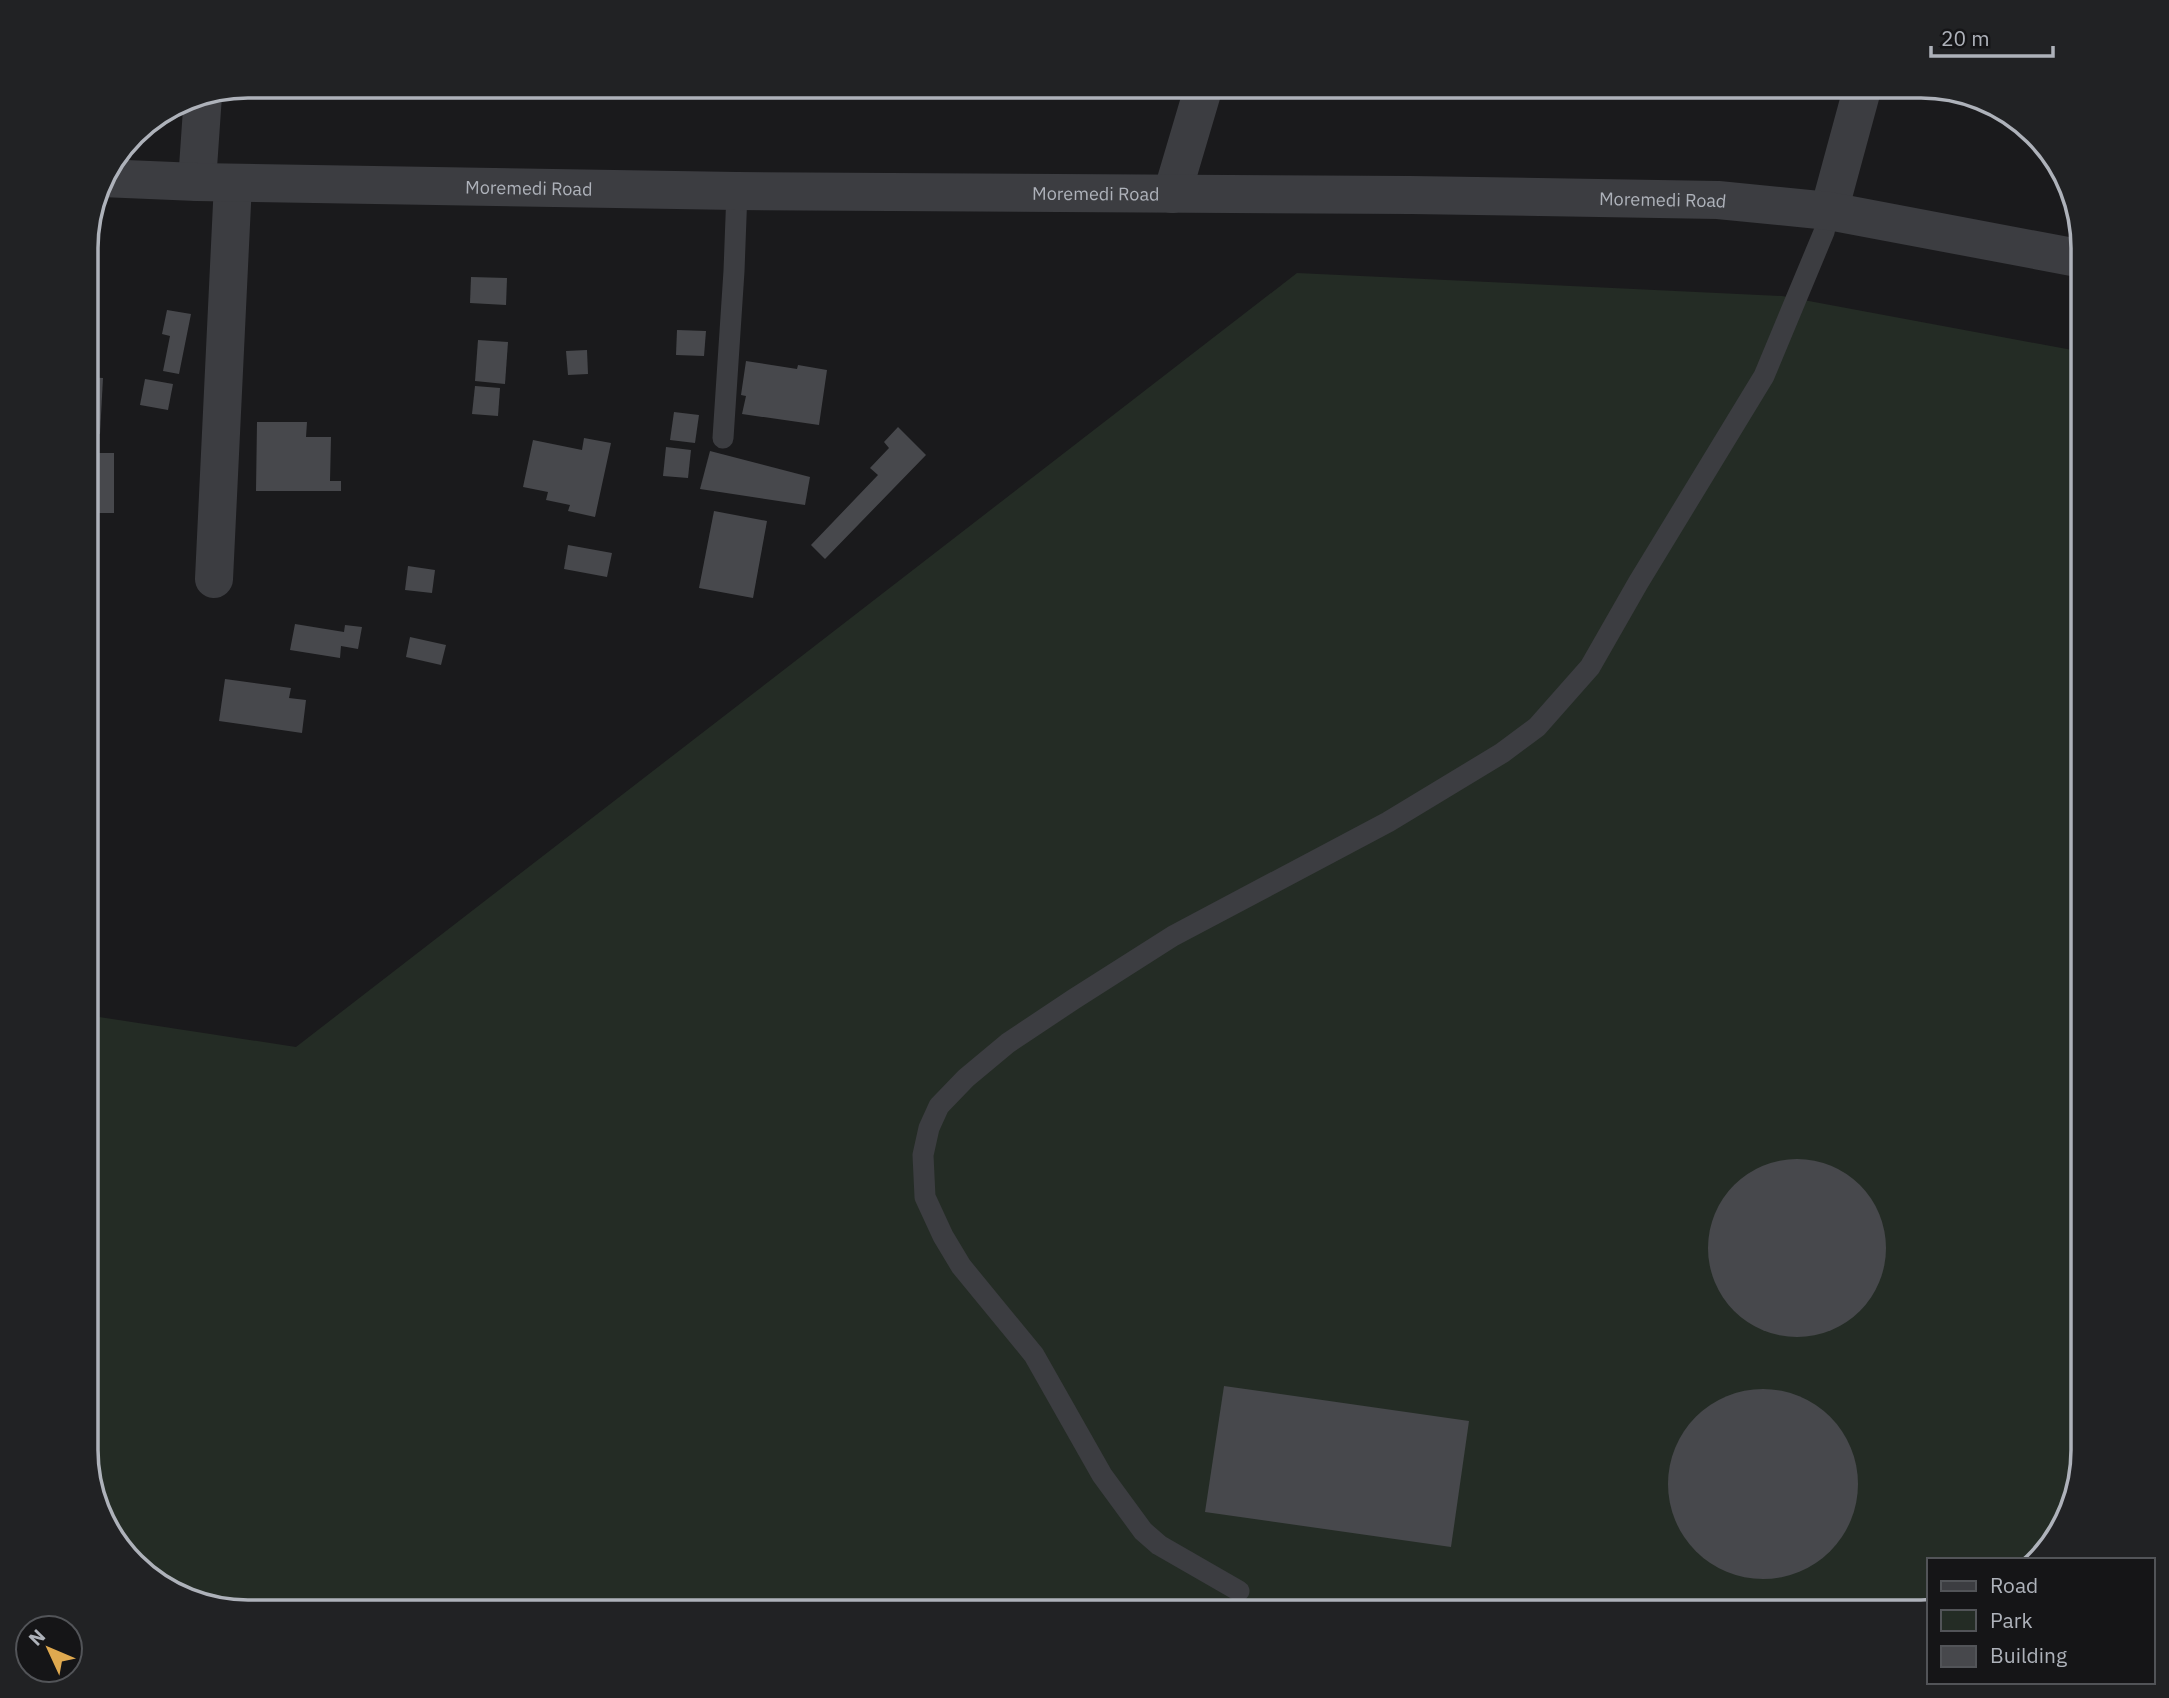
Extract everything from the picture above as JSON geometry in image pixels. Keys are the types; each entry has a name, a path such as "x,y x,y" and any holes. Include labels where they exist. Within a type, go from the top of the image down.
{"street":[{"path":"1172,194 1201,98"},
{"path":"1829,211 1860,98"},
{"path":"204,105 215,183 214,579"},
{"name":"Moremedi Road","path":"115,179 215,183 737,191 1718,200 1829,211 2071,257"}],"lane":[{"path":"723,438 737,191"},
{"path":"1239,1591 1159,1545 1143,1531 1102,1475 1034,1354 961,1266 925,1197 923,1156 929,1128 939,1106 966,1078 1008,1043 1074,999 1173,936 1388,822 1502,753 1537,727 1590,667 1764,376 1824,232 1829,211"}],"green space":[{"path":"1297,273 1782,296 2071,350 2070,1469 2056,1516 2025,1558 1927,1558 1927,1600 248,1600 229,1599 200,1592 165,1575 129,1541 109,1507 99,1469 98,1017 296,1047"}],"building":[{"path":"471,277 507,278 506,305 470,303"},
{"path":"167,310 191,314 179,374 163,371 170,336 162,334"},
{"path":"677,330 706,331 704,356 676,355"},
{"path":"478,340 508,342 505,384 475,381"},
{"path":"587,350 588,374 568,375 566,351"},
{"path":"746,361 797,369 798,365 827,370 819,425 742,414 746,396 741,395"},
{"path":"98,378 103,378 98,434"},
{"path":"145,379 173,384 168,410 140,405"},
{"path":"475,386 500,388 498,416 472,414"},
{"path":"674,412 699,415 695,443 670,440"},
{"path":"257,422 307,422 306,437 331,437 330,481 341,481 341,491 256,491"},
{"path":"898,427 926,455 825,559 811,545 878,475 870,468 889,448 884,442"},
{"path":"584,438 611,443 595,517 568,511 570,505 546,500 548,492 523,487 533,440 582,450"},
{"path":"666,447 691,450 688,478 663,476"},
{"path":"710,451 810,477 805,505 700,489"},
{"path":"98,453 114,453 114,513 98,513"},
{"path":"714,511 767,521 753,598 699,588"},
{"path":"568,545 612,553 607,577 564,569"},
{"path":"408,566 435,570 432,593 405,590"},
{"path":"295,624 344,632 345,625 362,627 358,649 341,646 340,658 290,650"},
{"path":"410,637 446,645 441,665 406,657"},
{"path":"225,679 291,688 289,698 306,700 302,733 219,721"},
{"path":"1797,1159 1831,1166 1860,1185 1879,1214 1886,1248 1879,1282 1860,1311 1831,1330 1797,1337 1763,1330 1734,1311 1715,1282 1708,1248 1715,1214 1734,1185 1763,1166"},
{"path":"1224,1386 1469,1421 1451,1547 1205,1512"},
{"path":"1763,1389 1799,1396 1830,1417 1851,1448 1858,1484 1851,1520 1830,1551 1799,1572 1763,1579 1727,1572 1696,1551 1675,1520 1668,1484 1675,1448 1696,1417 1727,1396"}]}
